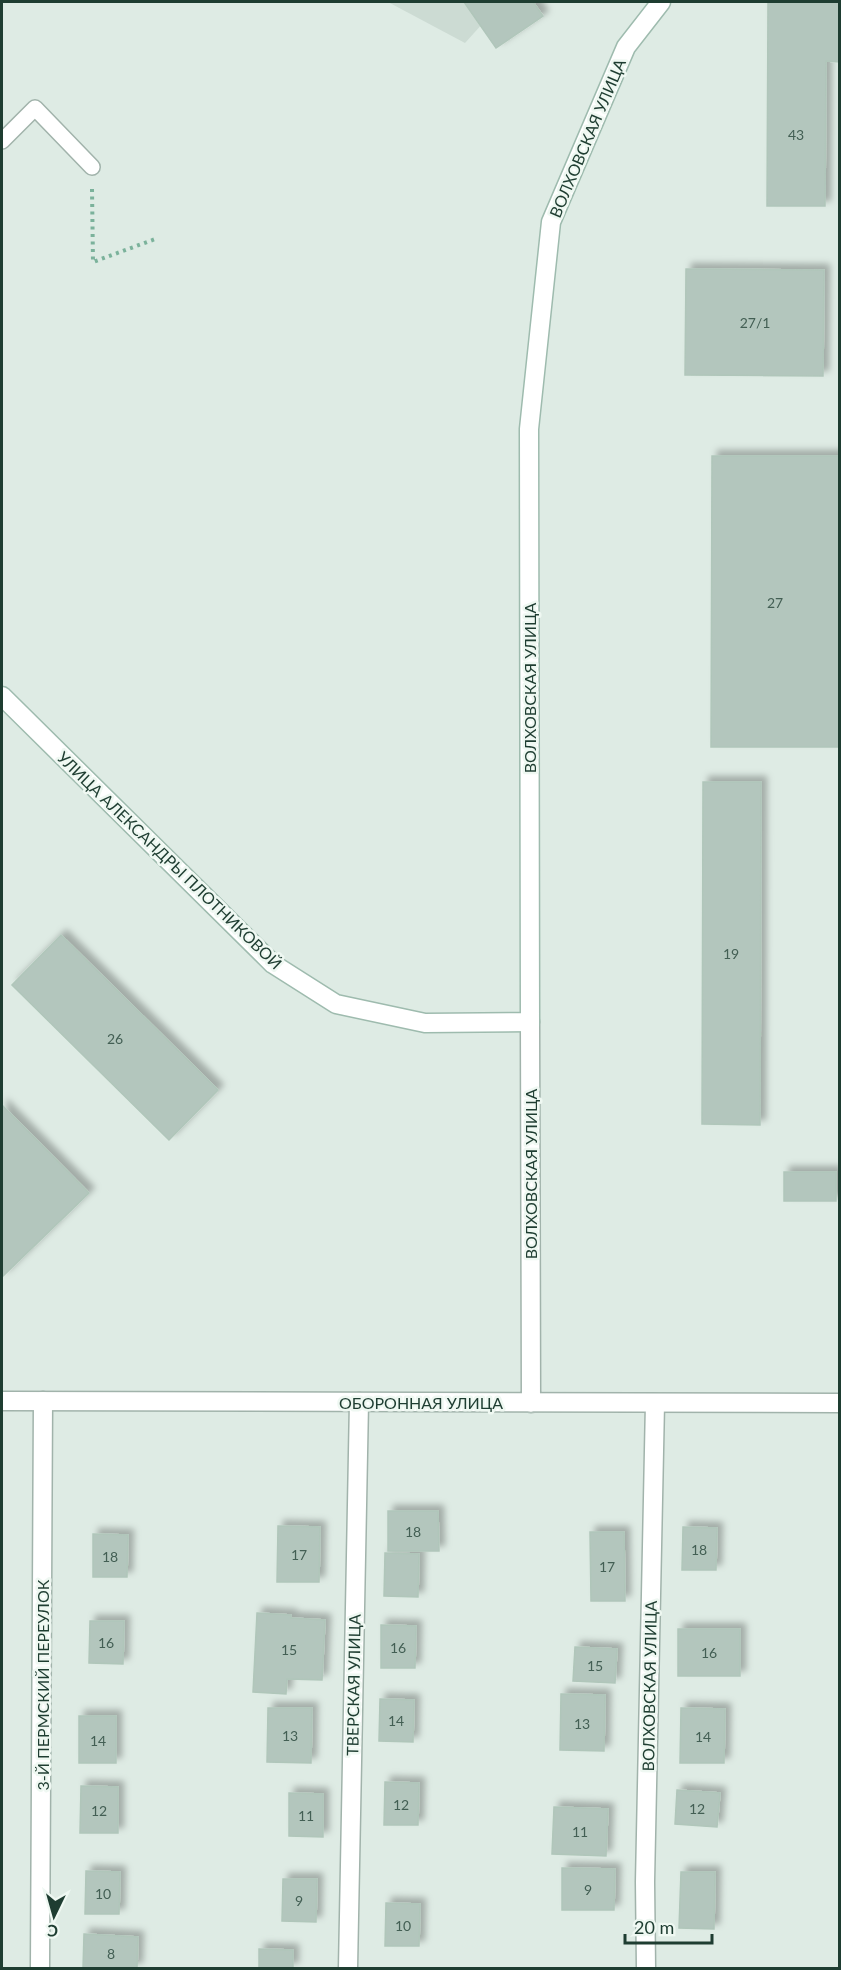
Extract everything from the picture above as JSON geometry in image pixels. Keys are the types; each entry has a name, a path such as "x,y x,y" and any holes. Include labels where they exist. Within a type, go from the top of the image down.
{"street":[{"name":"ВОЛХОВСКАЯ УЛИЦА","path":"531,1402 529,429 551,222 626,47 661,2"},
{"name":"УЛИЦА АЛЕКСАНДРЫ ПЛОТНИКОВОЙ","path":"2,696 273,964 336,1004 425,1023 530,1022"},
{"name":"ОБОРОННАЯ УЛИЦА","path":"2,1401 840,1403"},
{"name":"3-Й ПЕРМСКИЙ ПЕРЕУЛОК","path":"40,1968 43,1401"},
{"name":"ТВЕРСКАЯ УЛИЦА","path":"348,1968 359,1402"},
{"name":"ВОЛХОВСКАЯ УЛИЦА","path":"646,1968 645,1882 655,1403"}],"lane":[{"path":"2,141 35,108 92,167"}],"path":[{"path":"92,167 93,262 158,238"}],"shaded area":[{"path":"388,2 502,2 465,43"}],"building":[{"path":"464,2 533,2 543,16 496,48"},
{"path":"768,2 840,2 840,62 826,61 825,206 767,206"},
{"path":"686,269 824,270 823,376 685,375"},
{"path":"712,456 840,456 840,747 711,747"},
{"path":"703,782 761,782 760,1125 702,1124"},
{"path":"61,935 218,1090 169,1140 12,985"},
{"path":"2,1105 89,1193 2,1277"},
{"path":"784,1172 836,1172 836,1201 784,1201"},
{"path":"388,1511 438,1511 439,1551 388,1551"},
{"path":"278,1526 320,1527 319,1582 277,1582"},
{"path":"683,1527 717,1528 716,1570 682,1570"},
{"path":"590,1532 624,1532 625,1601 591,1601"},
{"path":"93,1534 128,1535 127,1577 93,1577"},
{"path":"385,1553 419,1554 418,1597 384,1596"},
{"path":"257,1613 325,1620 322,1680 287,1679 286,1694 253,1692"},
{"path":"90,1621 124,1621 123,1664 89,1663"},
{"path":"381,1625 416,1626 415,1668 381,1668"},
{"path":"678,1629 740,1629 740,1676 678,1676"},
{"path":"575,1647 617,1649 615,1683 573,1681"},
{"path":"561,1694 605,1695 604,1751 560,1750"},
{"path":"380,1699 414,1700 413,1742 379,1741"},
{"path":"268,1708 312,1708 311,1763 267,1762"},
{"path":"681,1708 725,1709 724,1763 680,1763"},
{"path":"79,1716 116,1716 116,1763 79,1763"},
{"path":"385,1782 419,1783 418,1825 384,1825"},
{"path":"81,1786 118,1787 118,1833 80,1833"},
{"path":"677,1790 720,1793 717,1827 675,1824"},
{"path":"289,1793 323,1794 323,1837 289,1836"},
{"path":"554,1807 608,1809 606,1856 552,1854"},
{"path":"562,1868 615,1869 614,1910 562,1910"},
{"path":"86,1871 120,1872 119,1914 85,1914"},
{"path":"681,1872 715,1872 714,1929 679,1928"},
{"path":"283,1879 317,1879 316,1922 282,1921"},
{"path":"386,1903 420,1904 419,1946 385,1946"},
{"path":"84,1934 138,1937 137,1968 83,1968"},
{"path":"259,1949 293,1950 293,1968 259,1968"}]}
